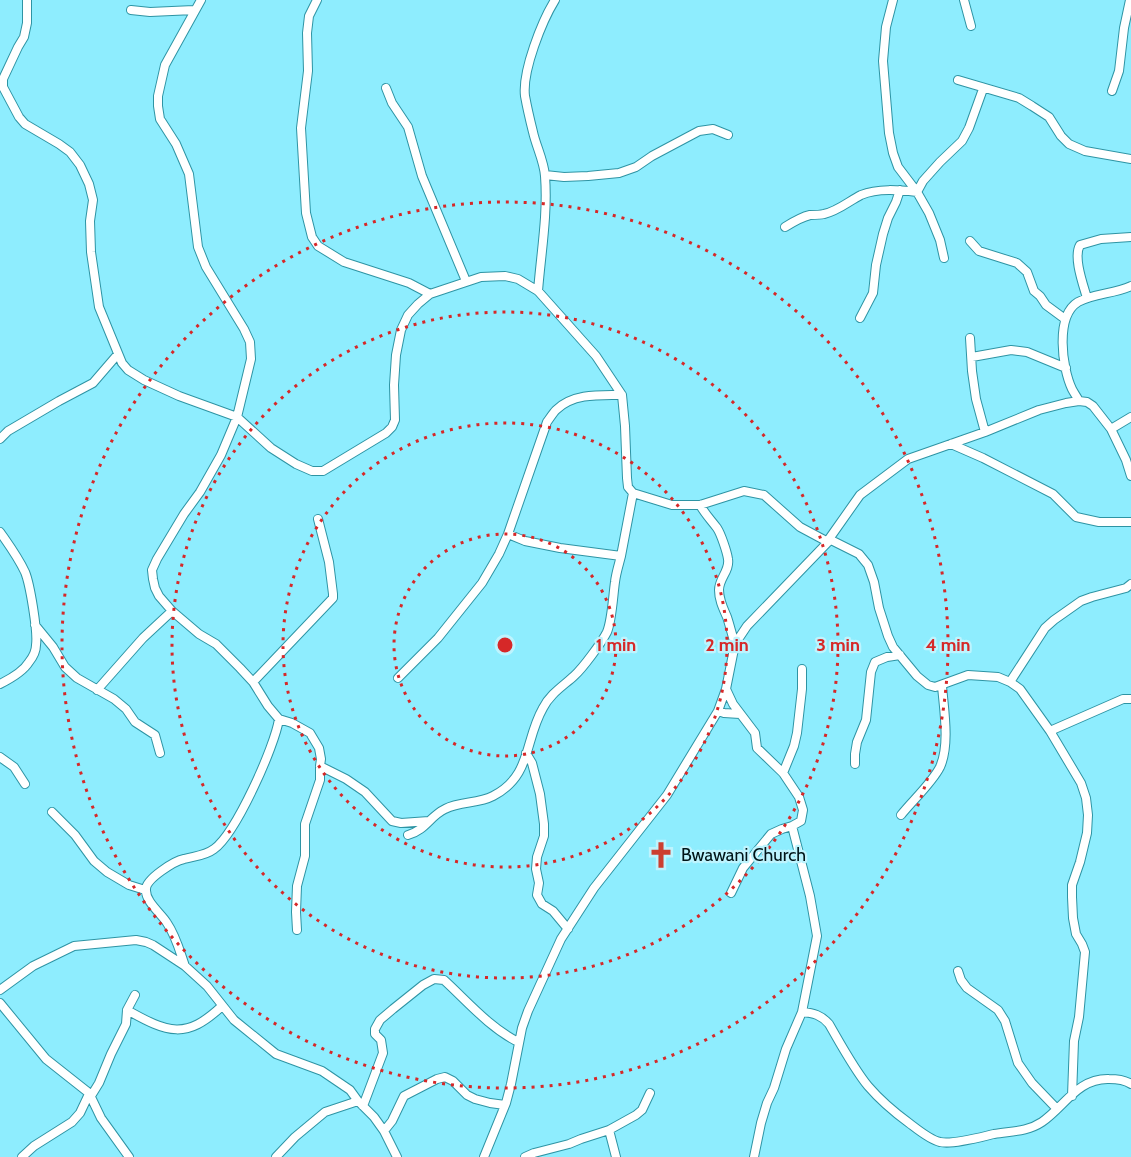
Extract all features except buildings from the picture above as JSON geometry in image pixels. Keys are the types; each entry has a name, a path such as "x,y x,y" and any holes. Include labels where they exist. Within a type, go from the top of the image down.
{"street":[{"path":"27,0 27,23 24,37 1,79 3,87 25,124 70,152 80,165 89,184 93,200 90,221 99,308 118,354 128,370 179,396 237,417 271,448 296,464 312,471 323,471 386,433 392,427 395,420 396,355 401,330 408,315 418,304 430,294 481,277 505,276 518,279 538,291 596,356 622,395 628,487 633,493 672,505 700,505 744,491 764,495 800,527 859,554 868,565 893,647 917,676 928,685 942,686 969,675 998,677 1020,689 1050,731 1081,783 1086,798 1087,833 1072,885 1076,934 1085,952 1079,1017 1074,1041 1072,1096"},
{"path":"201,0 165,65 158,106 160,119 176,144 189,174 198,247 206,267 244,329 252,351 237,417 221,455 152,570 154,588 172,611 199,634 216,644 253,682 268,706 279,718 310,733 319,748 320,780 305,824 305,856 297,886 297,930"},
{"path":"317,0 309,16 308,70 301,128 306,213 312,237 318,246 344,262 409,283 430,294"},
{"path":"538,291 545,175 536,147 525,94 526,74 544,21 555,0"},
{"path":"893,0 886,27 883,61 889,133 898,167 917,192 933,223 944,258"},
{"path":"964,0 971,26"},
{"path":"1112,91 1119,71 1130,0"},
{"path":"131,10 150,12 194,10"},
{"path":"958,80 1019,98 1049,117 1069,144 1085,151 1131,159"},
{"path":"386,88 392,103 408,127 422,176 466,281"},
{"path":"917,192 923,181 962,141 983,89"},
{"path":"545,175 564,177 619,173 636,167 699,131 713,129 728,135"},
{"path":"785,227 801,218 837,209 872,192 900,190 917,192"},
{"path":"860,318 873,293 883,234 900,190"},
{"path":"1087,298 1078,263 1080,245 1101,239 1131,237"},
{"path":"970,241 980,251 1017,263 1027,272 1034,291 1046,305 1065,319"},
{"path":"1079,401 1066,368 1063,342 1065,319 1073,306 1087,298 1131,286"},
{"path":"970,338 976,399 985,432"},
{"path":"972,357 1011,350 1026,352 1066,368"},
{"path":"0,439 8,431 93,383 118,354"},
{"path":"398,678 438,638 482,583 508,534 547,422 557,409 583,396 622,395"},
{"path":"484,1157 505,1105 518,1042 528,1011 561,939 594,888 667,795 718,711 726,689 735,644 747,626 829,540 860,495 908,459 1039,410 1079,401 1093,406 1111,429 1131,476"},
{"path":"1111,429 1131,417"},
{"path":"951,444 1053,494 1076,517 1099,522 1131,522"},
{"path":"408,835 420,831 443,810 491,797 515,779 523,767 542,709 551,696 577,674 587,662 607,631 633,493"},
{"path":"700,505 711,524 717,529 726,553 728,567 720,583 720,600 735,644"},
{"path":"253,682 333,598 329,562 318,519"},
{"path":"0,532 26,574 37,644 28,665 0,684"},
{"path":"508,534 525,541 560,548 621,556"},
{"path":"1010,682 1045,628 1054,620 1081,601 1126,588 1131,584"},
{"path":"97,690 143,638 172,611"},
{"path":"35,625 53,647 65,667 77,678 114,699 126,709 135,722 155,735 160,753"},
{"path":"855,764 857,742 866,720 871,672 875,662 900,655"},
{"path":"783,773 797,733 802,669"},
{"path":"901,815 940,767 945,741 942,686"},
{"path":"726,689 728,696 755,733 757,748 783,773 799,797 803,810 801,821 771,834 743,868 731,893"},
{"path":"1050,731 1123,699 1131,699"},
{"path":"718,711 741,714"},
{"path":"185,966 168,924 147,898 145,890 147,884 181,859 204,855 215,849 225,838 248,799 271,745 279,718"},
{"path":"526,753 532,763 540,794 544,824 544,836 537,857 536,869 539,883 537,895 542,904 553,911 568,929"},
{"path":"0,757 14,767 26,784"},
{"path":"320,766 365,792 392,821 401,823 429,821"},
{"path":"52,812 75,835 94,861 107,872 129,885 145,890"},
{"path":"754,1157 767,1103 802,1011 817,936 810,896 792,826"},
{"path":"0,990 33,966 74,946 136,940 146,942 185,966 207,986 234,1020 276,1054 322,1071 350,1090 384,1131 397,1157"},
{"path":"958,971 967,988 998,1010 1005,1021 1018,1063 1032,1083 1057,1109"},
{"path":"276,1157 295,1137 325,1113 361,1103 373,1084 383,1053 381,1040 375,1034 380,1020 423,985 434,979 444,980 492,1025 518,1042"},
{"path":"22,1157 34,1146 72,1122 80,1113 99,1083 126,1024 127,1010 135,995"},
{"path":"0,1003 46,1059 90,1095 101,1118 129,1157"},
{"path":"127,1010 150,1023 182,1030 209,1018 222,1006"},
{"path":"802,1011 822,1016 867,1085 882,1101 920,1132 940,1142 1023,1131 1044,1121 1084,1085 1097,1079 1112,1078 1129,1081"},
{"path":"384,1131 392,1121 404,1096 445,1077 475,1099 505,1105"},
{"path":"525,1157 609,1130 642,1110 650,1093"},
{"path":"609,1130 616,1157"}],"place":[{"name":"Bwawani Church","path":"661,855"}]}
